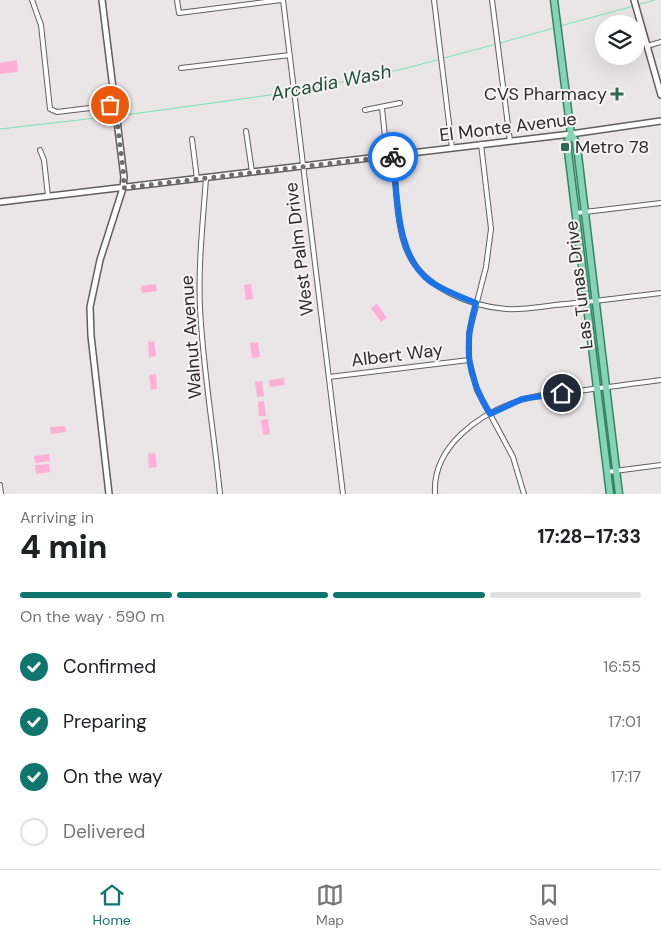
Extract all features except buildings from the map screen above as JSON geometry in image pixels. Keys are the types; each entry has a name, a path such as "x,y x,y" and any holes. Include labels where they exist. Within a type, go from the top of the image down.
{"main road":[{"name":"Las Tunas Drive","path":"554,0 571,134 576,142 619,494"},
{"name":"Las Tunas Drive","path":"571,134 567,141 610,494"}],"street":[{"path":"32,0 41,25 48,101 51,111 115,105"},
{"path":"102,0 124,177 123,188 100,260 90,307 91,336 109,494"},
{"path":"177,0 179,13 282,0"},
{"name":"West Palm Drive","path":"282,0 343,494"},
{"path":"434,0 452,148"},
{"path":"492,0 510,140"},
{"path":"634,1 661,95"},
{"path":"647,46 661,42"},
{"path":"181,68 290,55"},
{"path":"365,110 400,103"},
{"path":"382,108 407,252 414,264 431,281 450,292 476,303 506,309 661,293"},
{"name":"El Monte Avenue","path":"0,202 571,134 661,121"},
{"path":"246,131 252,172"},
{"path":"192,139 197,179"},
{"path":"481,144 491,229 486,267 468,333 469,360 475,385 513,457 524,494"},
{"path":"40,150 44,160 48,196"},
{"name":"Walnut Avenue","path":"206,178 200,314 220,494"},
{"path":"576,213 661,203"},
{"name":"Albert Way","path":"329,377 469,360"},
{"path":"435,494 436,480 445,453 461,432 490,414 522,399 661,380"},
{"path":"608,472 661,465"},
{"path":"0,485 1,494"}],"shaded area":[{"path":"17,60 18,72 0,74 0,63"},
{"path":"156,284 157,291 142,293 141,286"},
{"path":"251,284 253,299 246,300 244,285"},
{"path":"377,304 387,318 381,322 371,308"},
{"path":"154,341 156,356 149,357 148,342"},
{"path":"258,342 260,357 252,358 250,343"},
{"path":"156,374 157,389 151,390 149,375"},
{"path":"284,378 285,385 270,387 269,380"},
{"path":"262,381 264,396 257,397 255,382"},
{"path":"264,401 266,416 259,416 258,402"},
{"path":"268,419 270,434 263,435 261,420"},
{"path":"65,426 66,432 51,434 50,427"},
{"path":"155,453 157,467 149,468 148,454"},
{"path":"49,454 50,461 35,463 34,456"},
{"path":"49,464 50,472 36,474 35,465"}],"waterway":[{"name":"Arcadia Wash","path":"637,5 655,0"},
{"name":"Arcadia Wash","path":"560,26 634,6"},
{"name":"Arcadia Wash","path":"500,43 554,28"},
{"name":"Arcadia Wash","path":"296,92 407,68 496,44"},
{"name":"Arcadia Wash","path":"118,116 292,92"},
{"name":"Arcadia Wash","path":"0,129 114,116"}],"way so far":[{"path":"110,105 115,105 124,177 123,188 393,157"}],"place":[{"name":"CVS Pharmacy","path":"617,94"},
{"name":"Metro 78","path":"565,147"}],"route":[{"path":"393,157 400,222 407,252 421,273 431,281 443,289 476,303 468,333 469,360 473,380 490,414 522,399 562,393"}]}
